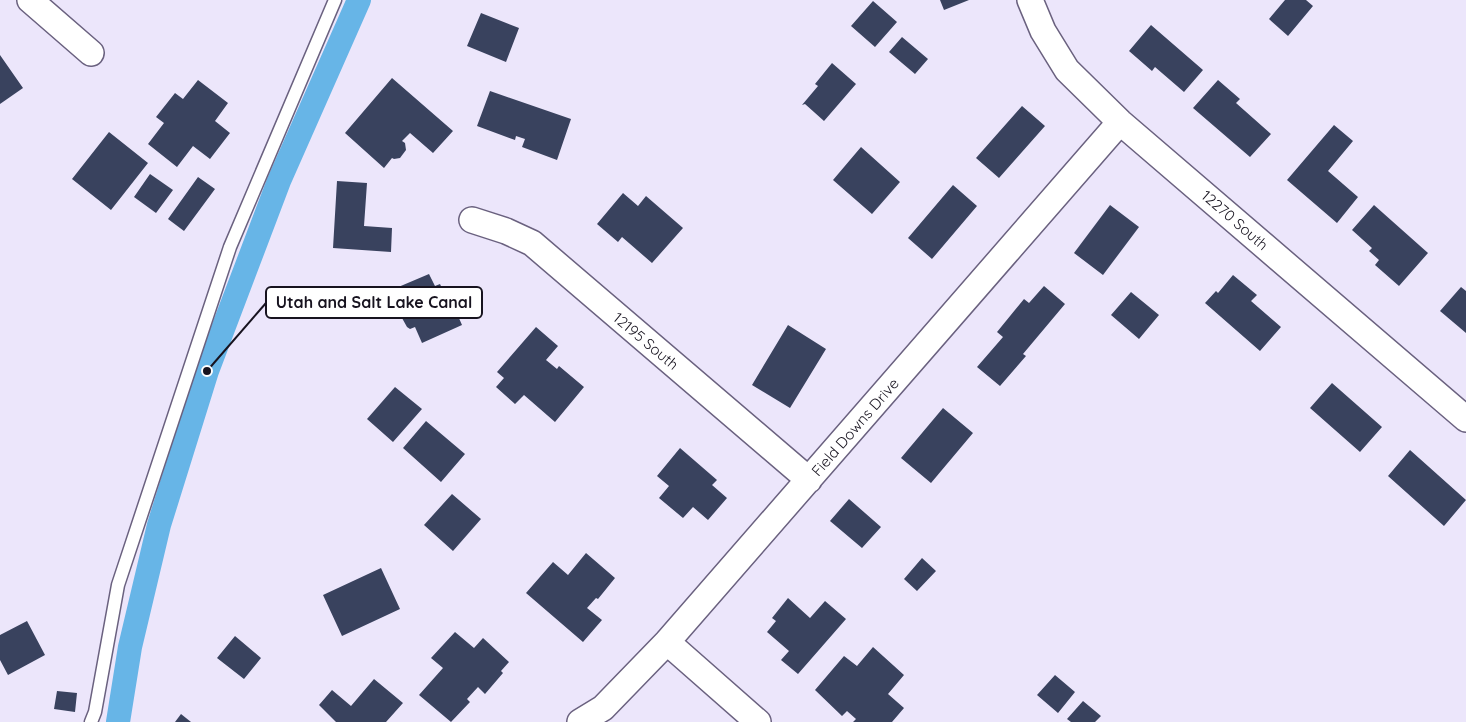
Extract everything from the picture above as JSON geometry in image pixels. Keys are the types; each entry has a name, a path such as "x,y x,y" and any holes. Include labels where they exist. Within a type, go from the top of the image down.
{"street":[{"path":"30,0 91,53"},
{"name":"12270 South","path":"1030,0 1043,30 1067,70 1120,122 1466,419"},
{"name":"Field Downs Drive","path":"580,722 603,708 667,642 1120,122"},
{"name":"12195 South","path":"472,220 506,231 532,243 809,480"},
{"path":"667,642 758,722"}],"lane":[{"path":"91,722 95,712 118,585 230,247 335,0"}],"building":[{"path":"940,0 969,0 944,10"},
{"path":"1285,0 1306,0 1313,6 1288,36 1269,19"},
{"path":"873,1 897,22 875,47 851,26"},
{"path":"481,13 519,28 506,62 467,46"},
{"path":"1151,25 1203,70 1184,92 1155,67 1152,71 1129,51"},
{"path":"902,37 928,59 915,74 889,52"},
{"path":"0,55 23,88 0,104"},
{"path":"832,63 856,84 824,121 805,104 802,105 818,86 815,84"},
{"path":"392,78 453,131 433,153 410,133 402,141 405,143 406,150 400,158 392,158 384,168 345,133"},
{"path":"198,80 228,103 215,121 230,133 210,159 193,146 177,167 148,144 164,123 156,117 175,93 183,99"},
{"path":"1218,80 1240,99 1236,103 1271,134 1250,157 1193,108"},
{"path":"490,91 571,119 557,160 522,147 525,139 516,136 515,140 477,126"},
{"path":"1022,106 1045,126 999,178 976,158"},
{"path":"1334,125 1353,141 1328,171 1358,197 1337,223 1287,180"},
{"path":"109,132 148,163 111,210 72,179"},
{"path":"861,147 900,182 872,214 833,180"},
{"path":"150,174 173,190 156,213 134,197"},
{"path":"198,177 215,189 184,231 168,219"},
{"path":"337,181 367,183 364,226 392,228 391,252 333,248"},
{"path":"953,185 977,206 932,259 908,238"},
{"path":"623,193 638,206 646,196 683,228 652,263 622,237 618,242 597,224"},
{"path":"1110,205 1139,227 1103,275 1074,253"},
{"path":"1374,205 1428,253 1399,286 1375,265 1379,260 1369,251 1372,248 1352,230"},
{"path":"429,274 435,286 440,284 448,301 451,300 462,325 422,343 415,327 410,329 407,327 402,318 403,313 407,312 396,288"},
{"path":"1233,275 1257,295 1251,301 1281,327 1260,351 1205,303 1216,291 1218,293"},
{"path":"1044,286 1065,304 1023,354 1026,356 1000,386 977,367 1003,337 997,332 1024,299 1029,303"},
{"path":"1461,287 1466,291 1466,333 1440,311"},
{"path":"1131,292 1159,315 1139,339 1111,315"},
{"path":"788,325 826,349 790,408 752,385"},
{"path":"536,327 558,346 546,360 557,369 559,366 584,387 555,422 524,395 515,404 496,387 504,378 497,372"},
{"path":"1332,383 1382,427 1360,452 1310,408"},
{"path":"395,387 422,409 393,442 367,419"},
{"path":"943,408 973,433 931,483 901,458"},
{"path":"426,421 465,454 441,482 403,448"},
{"path":"680,448 717,480 712,485 727,498 708,520 693,507 683,518 659,498 669,486 657,476"},
{"path":"1410,450 1466,500 1444,526 1388,476"},
{"path":"452,494 481,519 453,551 424,525"},
{"path":"849,499 881,527 862,548 830,521"},
{"path":"586,553 615,578 598,599 596,598 587,608 602,620 583,642 526,593 553,562 568,575"},
{"path":"922,558 936,571 917,591 904,579"},
{"path":"381,568 400,609 342,636 323,595"},
{"path":"788,598 810,618 825,601 846,619 798,674 781,660 789,651 767,632 776,621 772,618"},
{"path":"27,621 45,655 8,675 0,660 0,635"},
{"path":"455,632 474,648 483,638 509,662 501,671 503,673 485,694 478,687 467,699 470,702 451,722 419,695 443,668 431,658"},
{"path":"235,636 261,658 244,679 217,658"},
{"path":"873,647 904,675 888,694 904,708 892,722 853,722 856,719 847,711 842,716 815,690 844,656 857,666"},
{"path":"1055,675 1075,692 1058,713 1037,695"},
{"path":"374,679 403,703 386,722 336,722 319,705 332,690 351,706"},
{"path":"57,691 77,693 75,712 54,709"},
{"path":"1083,701 1101,716 1095,722 1071,722 1067,719"},
{"path":"181,714 191,722 175,722"}],"waterway":[{"path":"118,722 130,647 159,525 207,371 279,181 359,0"}],"place":[{"name":"Utah and Salt Lake Canal","path":"207,371"}]}
